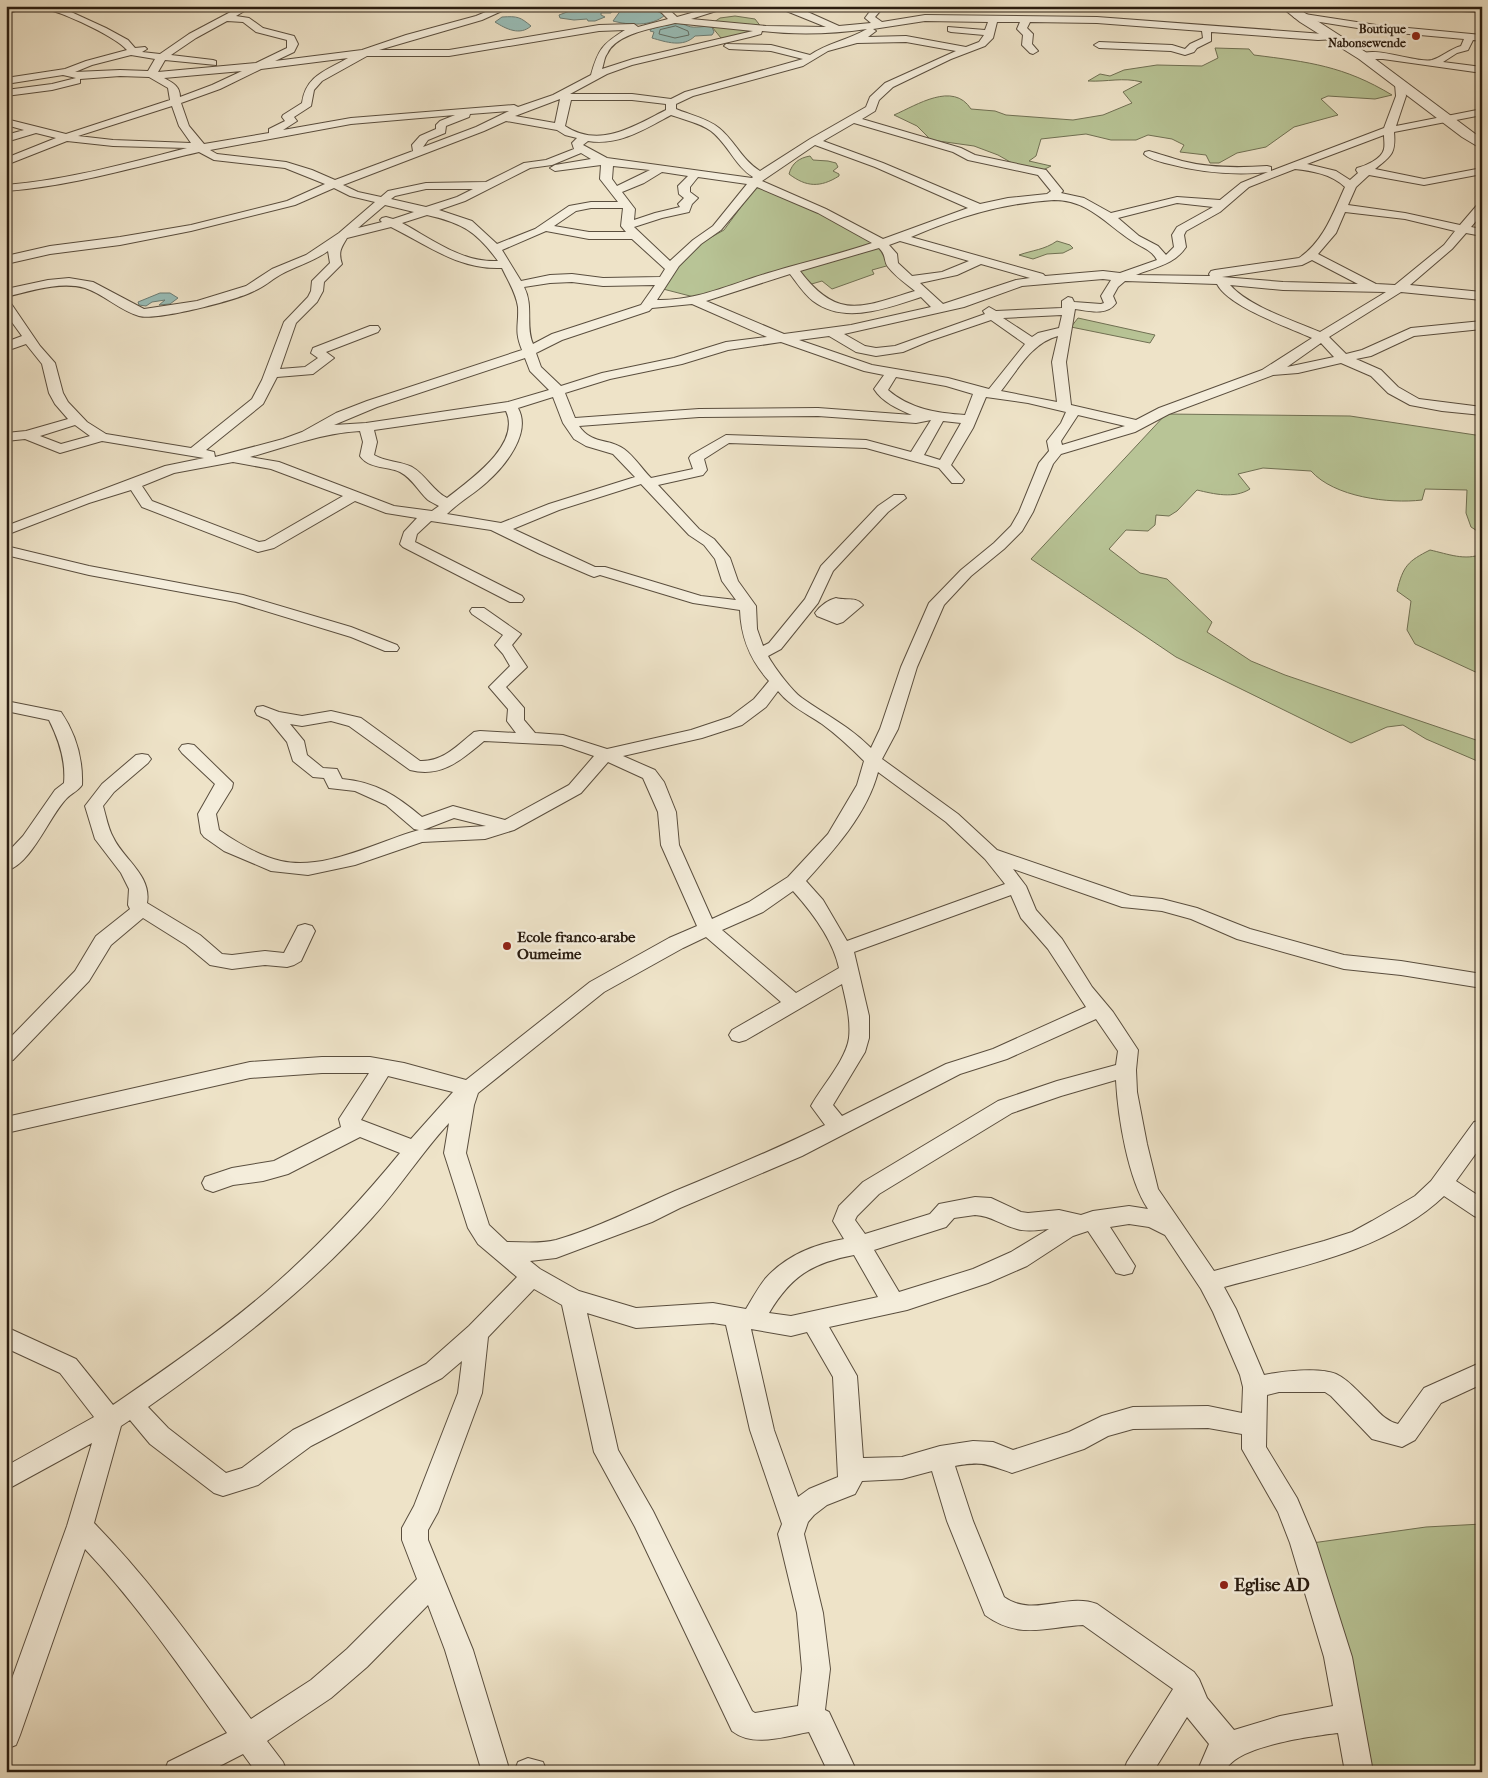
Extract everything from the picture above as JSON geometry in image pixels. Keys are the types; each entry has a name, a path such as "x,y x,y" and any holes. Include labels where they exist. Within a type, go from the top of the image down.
{"street":[{"path":"6,11 27,6"},
{"path":"38,6 54,8 103,30 126,42 135,54 244,68"},
{"path":"152,75 154,67 187,38 249,6"},
{"path":"260,138 292,121 287,118 307,104 309,89 318,79 364,54 387,44 479,18 509,6"},
{"path":"659,6 675,20 766,29 840,29 900,26 940,28 948,23 993,19 1026,20 1124,35 1189,52 1193,46 1208,39 1206,28"},
{"path":"595,77 604,48 621,35 640,28 728,6"},
{"path":"778,6 798,11 840,29"},
{"path":"872,6 876,10 870,18 873,28 883,38"},
{"path":"1377,6 1385,6"},
{"path":"1420,6 1482,8"},
{"path":"856,40 873,28 891,22 925,18 955,8"},
{"path":"1291,10 1310,8"},
{"path":"1291,10 1363,56 1482,145"},
{"path":"1291,10 1376,28 1482,38"},
{"path":"891,22 900,11"},
{"path":"6,162 64,137 200,94 292,50 292,39 256,29 249,25 246,20 228,18"},
{"path":"925,18 990,33"},
{"path":"942,55 969,50 985,42 990,33 993,19"},
{"path":"1026,20 1022,29 1028,34 1027,45 1033,51"},
{"path":"649,304 671,268 687,250 725,220 757,179 814,141 872,108 874,99 889,85 954,47 961,38 954,34 948,23"},
{"path":"67,72 75,76 120,73 152,75 244,68 364,54 449,53 599,28 640,28"},
{"path":"1099,45 1124,35 1206,28 1334,37"},
{"path":"562,97 614,66 629,61 708,45 766,29"},
{"path":"1432,64 1454,51 1465,48 1470,37"},
{"path":"6,81 67,72 130,49 187,38"},
{"path":"418,152 416,145 424,138 441,131 444,123 467,112 560,127 569,133 601,140 624,136 689,94 811,59 825,49 856,40 883,38 932,39 969,50"},
{"path":"932,39 942,55"},
{"path":"708,45 762,48 797,54 811,59"},
{"path":"1363,56 1383,56 1482,70"},
{"path":"152,75 172,86 175,90 175,102 184,126 199,147 214,157 272,162 299,169 354,194 388,196 426,186 489,184 572,165 605,162 757,179"},
{"path":"6,93 52,87 92,76"},
{"path":"1192,278 1289,263 1302,260 1311,255 1330,233 1351,186 1387,154 1390,148 1389,130 1401,96 1400,84"},
{"path":"560,127 562,97"},
{"path":"6,260 50,250 120,241 191,228 291,203 309,194 335,186 480,129 535,104 562,97 632,97 671,107 713,128 757,179 822,211 881,244 891,254 892,264 940,309"},
{"path":"6,188 42,185 69,180 199,147 351,121 467,112 535,104"},
{"path":"832,332 868,351 885,351 993,315 1069,308 1107,307 1110,304 1107,298 1108,293 1117,281 1123,276 1173,256 1179,250 1181,244 1178,235 1181,229 1223,204 1245,185 1389,130 1482,112"},
{"path":"852,119 956,150 972,158 1042,172 1057,190 1050,197"},
{"path":"6,122 64,137 113,143 199,147"},
{"path":"6,139 34,130"},
{"path":"586,138 577,143 580,150 608,165 606,179 626,205 629,212 631,230 656,253 662,262 671,268"},
{"path":"814,141 879,165 976,207"},
{"path":"193,453 253,406 270,380 290,322 307,307 317,291 318,281 336,264 333,256 334,249 344,235 425,211 472,194 528,165 548,163 580,150"},
{"path":"1149,154 1208,171 1245,172 1294,166 1319,169 1367,170 1424,182 1482,171"},
{"path":"6,294 48,284 80,283 89,285 137,312 156,312 199,304 250,289 276,272 310,258 344,235 388,196 392,172 406,158"},
{"path":"616,192 662,168"},
{"path":"1319,169 1341,177 1351,186"},
{"path":"545,227 565,234 582,237 631,230 652,217 685,210 687,205 684,204 692,198 685,194 684,186 692,179 694,173"},
{"path":"388,196 425,211 468,223 495,249 506,264 524,307 523,336 536,368 558,391 570,423 584,440 618,451 694,532 709,542 722,558 730,581 748,606 749,628 758,655 766,668 794,700 827,720 853,740 873,760 952,818 991,855 1017,886 1028,913 1055,944 1085,992 1128,1050 1126,1070 1127,1092 1136,1144 1148,1191 1209,1282 1227,1317 1252,1375 1255,1386 1254,1449 1288,1506 1303,1543 1338,1657 1359,1772"},
{"path":"307,435 323,425 372,404 531,352 557,338 631,313 649,304 671,304 693,300 881,244 976,207 993,203 1050,197 1079,200 1110,217 1131,235 1158,252 1163,260"},
{"path":"1110,217 1177,200 1223,204"},
{"path":"495,249 545,227 573,208 591,205 626,205"},
{"path":"6,1479 111,1420 132,1406 193,1362 274,1299 363,1213 439,1120 469,1089 597,988 676,943 756,907 795,881 835,838 866,785 873,760 889,729 909,667 937,603 966,573 999,546 1017,528 1026,512 1046,463 1056,452 1138,425 1164,411 1267,373 1294,357 1338,325 1378,304 1448,247 1482,206"},
{"path":"1342,208 1399,215 1482,233"},
{"path":"371,212 451,256 488,266 506,264"},
{"path":"899,237 978,261 1047,279"},
{"path":"1311,255 1377,288"},
{"path":"907,280 939,278 965,269 978,261"},
{"path":"793,270 817,298 826,303 847,309 863,309 922,293"},
{"path":"6,530 84,500 134,484 170,469 230,458 307,435 342,428 366,427 510,406 607,376 677,361 726,346 832,332 940,309 1020,283 1103,275 1138,279 1192,278 1283,286 1441,290 1482,296"},
{"path":"516,285 550,279 572,278 661,285 784,339 869,368 948,382 987,393 1069,408 1138,425"},
{"path":"1056,452 1054,441 1067,424 1069,408 1059,362 1069,308 1063,278"},
{"path":"1221,280 1225,288 1248,305 1322,337 1344,359 1376,374 1393,390 1415,402 1442,407 1482,410"},
{"path":"974,299 1001,323 1032,343"},
{"path":"6,305 50,368 56,393 62,404 78,420 102,437 274,465 352,497 392,510 500,528 544,551 597,571 699,600 748,606"},
{"path":"1267,373 1298,369 1366,353 1411,332 1482,325"},
{"path":"271,373 308,371 328,358 317,353 318,351 374,329"},
{"path":"944,465 969,419 987,393 1032,343 1043,336 1064,331"},
{"path":"6,347 30,338"},
{"path":"832,355 854,344"},
{"path":"892,373 881,388 883,392 904,407 932,417"},
{"path":"510,406 516,420 514,435 497,462 482,479 432,516 409,535 407,539 408,544 516,599"},
{"path":"570,423 699,413 818,412 916,419 932,417 969,419"},
{"path":"916,456 932,417"},
{"path":"6,436 27,435 78,420"},
{"path":"366,427 370,442 367,456 372,461 411,472 431,493 432,497 448,505"},
{"path":"27,435 60,449 102,437"},
{"path":"500,528 554,506 645,481 698,472 700,470 696,458 726,439 854,442 880,446 944,465 948,472 957,480"},
{"path":"134,484 147,504 258,547 269,545 352,497"},
{"path":"758,655 776,646 812,600 826,569 883,509 899,498"},
{"path":"6,550 67,567 253,601 296,616 334,626 372,639 391,648"},
{"path":"478,611 513,634 503,645 510,651 519,668 497,687 516,708 515,721 529,738"},
{"path":"188,749 224,783 207,814 210,833 230,847 278,867 308,869 348,861 420,836 485,833 508,826 575,789 606,754 696,734 736,721 760,703 778,680"},
{"path":"6,706 55,716 64,732 74,758 74,775 73,785 61,794 33,833 32,838 6,865"},
{"path":"508,826 453,812 420,825 392,801 358,786 335,784 331,773 319,773 299,757 295,742 269,714 302,722 339,716 355,722 374,734 416,766 430,767 448,761 480,736 563,740 606,754 649,774 655,782 667,812 670,845 707,928 794,1002"},
{"path":"142,759 108,788 94,806 104,838 129,871 138,889 138,905 193,940 217,960 265,958 287,960 294,956 305,932"},
{"path":"991,855 1129,902 1162,905 1197,914 1244,934 1344,962 1482,981"},
{"path":"795,881 816,905 843,949 859,1016 855,1052 822,1106 839,1128"},
{"path":"843,949 1017,886"},
{"path":"6,1055 82,976 103,941 143,908"},
{"path":"739,1034 849,971"},
{"path":"503,1251 534,1252 562,1246 644,1216 672,1202 794,1150 953,1069 967,1063 1001,1054 1099,1009"},
{"path":"6,1125 250,1070 322,1065 370,1065 469,1089"},
{"path":"383,1067 350,1119 351,1127 381,1133 391,1141 415,1150"},
{"path":"893,1303 844,1221 847,1212 871,1188 1005,1107 1058,1089 1126,1070"},
{"path":"469,1089 463,1105 455,1152 479,1228 486,1238 532,1276 572,1299 636,1318 713,1313 791,1326 907,1300 988,1272 1019,1259 1065,1230 1087,1222 1129,1215 1153,1219 1175,1230"},
{"path":"213,1183 232,1177 256,1174 279,1168 322,1150 344,1135 359,1128"},
{"path":"1209,1282 1325,1250 1360,1238 1423,1202 1442,1183 1482,1128"},
{"path":"1442,1183 1482,1210"},
{"path":"744,1318 772,1286 793,1268 823,1252 860,1245 938,1221 947,1210 975,1206 990,1207 1022,1221 1060,1219 1087,1222 1124,1266"},
{"path":"132,1406 159,1436 223,1485 249,1476 302,1438 434,1371 477,1333 532,1276"},
{"path":"572,1299 606,1452 648,1526 742,1721 747,1725 755,1727 810,1718 819,1722 844,1772"},
{"path":"744,1318 762,1430 794,1523"},
{"path":"810,1718 816,1669 810,1613 791,1534 794,1523 804,1507 819,1495 846,1486 850,1480 851,1470 845,1376 813,1322"},
{"path":"477,1333 470,1393 431,1497 415,1528 415,1540 459,1650 496,1772"},
{"path":"6,1337 68,1366 111,1420"},
{"path":"1255,1386 1280,1382 1329,1382 1340,1389 1361,1413 1381,1431 1402,1436 1408,1432 1418,1412 1430,1396 1478,1376 1482,1372"},
{"path":"851,1470 902,1468 940,1457 973,1452 993,1453 1012,1462 1075,1441 1102,1427 1133,1418 1208,1417 1255,1426"},
{"path":"6,1735 80,1526 111,1420"},
{"path":"940,1457 960,1521 994,1606 1002,1613 1037,1619 1068,1615 1077,1611 1088,1613 1184,1681 1189,1688 1196,1707 1229,1746"},
{"path":"80,1526 150,1606 273,1772"},
{"path":"178,1772 248,1737 321,1689 357,1658 432,1582"},
{"path":"1138,1772 1189,1688"},
{"path":"1212,1772 1218,1755 1229,1746 1244,1739 1324,1720 1348,1718"},
{"path":"528,1772 533,1772"}],"green space":[{"path":"735,16 755,19 762,28 732,39 721,38 712,27 708,26 720,18"},
{"path":"1215,48 1249,49 1254,55 1309,63 1342,71 1375,85 1392,95 1375,99 1328,96 1321,99 1338,115 1294,127 1266,147 1237,153 1219,163 1210,163 1206,155 1180,152 1184,145 1172,139 1148,135 1136,140 1111,140 1086,134 1041,139 1036,156 1029,161 1051,166 1039,172 1019,167 998,155 974,146 931,140 917,126 894,115 924,101 945,96 955,97 963,101 971,109 995,111 1006,115 1073,120 1103,115 1132,103 1123,92 1142,82 1121,80 1088,81 1100,74 1110,76 1124,70 1157,65 1202,66 1218,58"},
{"path":"810,156 813,160 836,163 838,167 833,171 839,174 839,176 826,183 807,184 789,174 796,162"},
{"path":"757,185 818,211 876,243 694,297 663,289 676,269 699,244 724,230"},
{"path":"1057,241 1070,245 1073,248 1063,253 1047,254 1033,259 1019,255 1043,248"},
{"path":"878,245 890,265 872,270 874,274 832,289 822,281 808,285 794,270"},
{"path":"1078,318 1155,335 1150,343 1071,327"},
{"path":"1166,414 1350,416 1482,436 1482,534 1471,527 1466,513 1467,490 1425,489 1422,500 1394,501 1348,493 1321,480 1311,471 1263,468 1238,474 1250,489 1231,495 1197,490 1177,511 1169,516 1156,515 1155,525 1148,531 1126,530 1109,549 1140,573 1167,579 1212,622 1207,632 1251,661 1285,675 1482,742 1482,763 1426,739 1403,725 1387,727 1351,743 1176,657 1031,559"},
{"path":"1430,550 1463,557 1482,554 1482,675 1415,644 1407,630 1411,601 1397,591 1399,583 1404,570 1411,561"},
{"path":"1482,1524 1482,1772 1366,1772 1305,1544 1426,1527"}],"water":[{"path":"583,6 605,6 613,9 611,13 601,13 605,17 595,21 560,18 559,15"},
{"path":"629,6 655,6 654,10 665,15 654,22 640,24 613,21 621,10"},
{"path":"502,17 518,18 531,26 522,31 508,29 495,22"},
{"path":"668,23 691,27 712,27 714,32 712,35 695,36 690,40 680,43 652,38 654,32 650,31 651,29"},
{"path":"160,293 170,293 178,298 170,304 159,305 165,300 152,302 146,306 139,305 138,302"}],"place":[{"name":"Boutique Nabonsewende","path":"1416,36"},
{"name":"Ecole franco-arabe Oumeime","path":"507,946"},
{"name":"Eglise AD","path":"1224,1585"}]}
